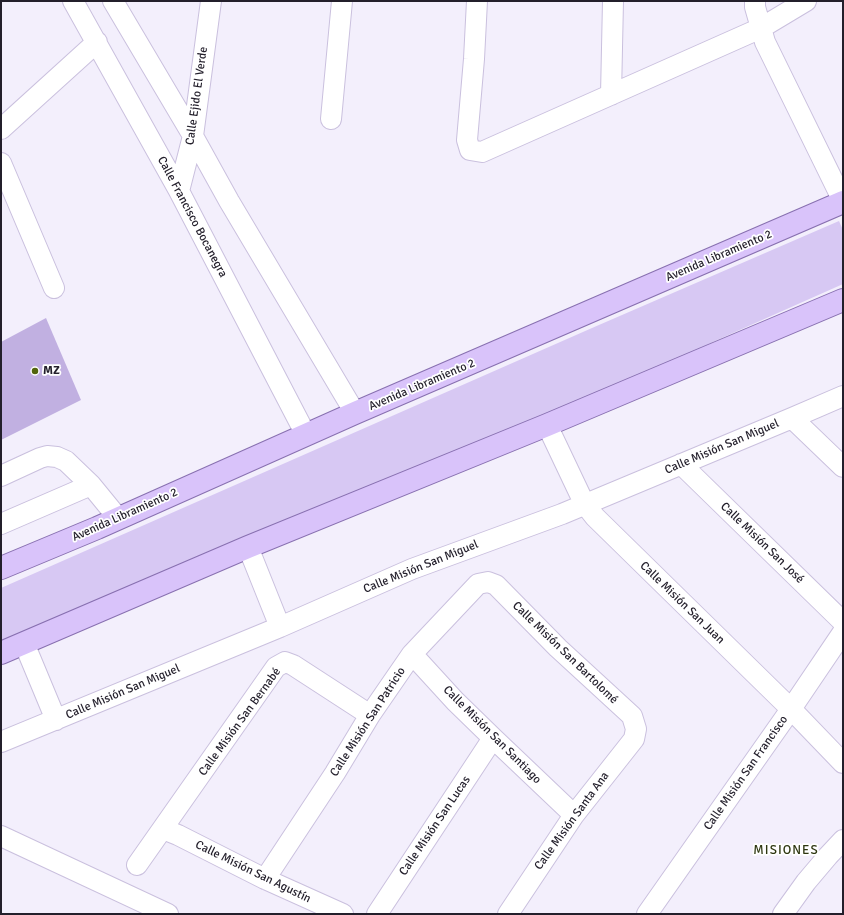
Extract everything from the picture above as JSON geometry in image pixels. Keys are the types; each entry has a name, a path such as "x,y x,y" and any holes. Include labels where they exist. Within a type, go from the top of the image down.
{"main road":[{"name":"Avenida Libramiento 2","path":"1,568 97,528 306,435 843,202"},
{"path":"1,653 248,547 843,300"}],"street":[{"name":"Calle Francisco Bocanegra","path":"73,1 179,191 306,435"},
{"path":"113,1 355,414"},
{"name":"Calle Ejido El Verde","path":"179,191 193,136 210,1"},
{"path":"332,119 342,1"},
{"path":"477,1 467,140 470,150 482,152 761,28 806,1"},
{"path":"611,95 613,1"},
{"path":"755,1 765,42 843,202"},
{"path":"1,129 97,42"},
{"path":"1,163 54,288"},
{"name":"Calle Misión San Miguel","path":"1,742 280,627 412,569 562,514 584,503 843,396"},
{"path":"792,418 843,467"},
{"name":"Calle Misión San Juan","path":"547,424 584,503 595,518 791,709 843,763"},
{"path":"1,476 40,458 47,456 57,457 66,461 91,485 118,518"},
{"name":"Calle Misión San José","path":"681,464 843,622"},
{"path":"1,524 91,485"},
{"path":"248,547 280,627"},
{"name":"Calle Misión San Patricio","path":"265,879 335,773 370,715 412,654 478,584 488,582"},
{"name":"Calle Misión San Bartolomé","path":"488,582 496,585 558,648 632,716 636,729"},
{"name":"Calle Misión San Francisco","path":"647,914 791,709 843,632"},
{"path":"24,643 56,720"},
{"name":"Calle Misión San Santiago","path":"412,654 455,701 574,815"},
{"name":"Calle Misión San Bernabé","path":"137,865 276,668 285,662 293,665 370,715"},
{"name":"Calle Misión Santa Ana","path":"508,914 574,815 634,739 636,729"},
{"name":"Calle Misión San Lucas","path":"377,914 493,738"},
{"name":"Calle Misión San Agustín","path":"163,829 178,835 265,879 343,914"},
{"path":"783,914 823,861 843,840"},
{"path":"4,844 168,914"}],"shaded area":[{"path":"839,221 843,230 843,284 715,341 622,386 1,649 1,588"}],"building":[{"name":"MZ","path":"46,318 81,400 1,440 1,342"}],"place":[{"name":"MZ","path":"35,371"}],"district":[{"name":"MISIONES","path":"786,851"}]}
